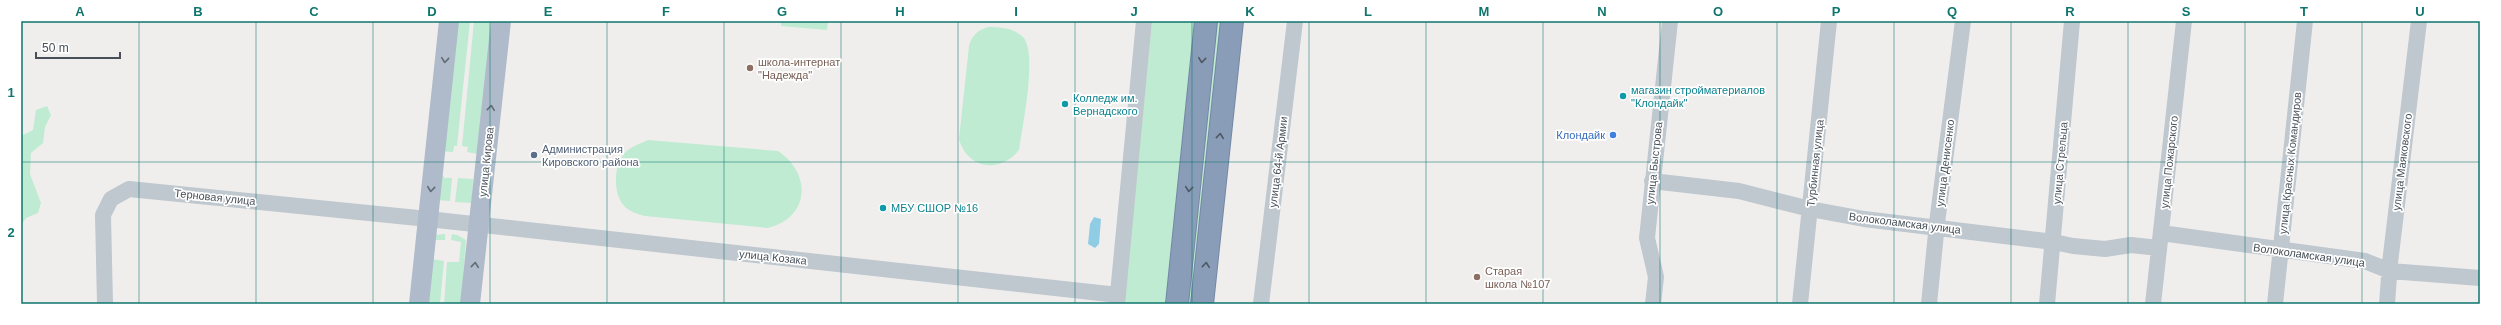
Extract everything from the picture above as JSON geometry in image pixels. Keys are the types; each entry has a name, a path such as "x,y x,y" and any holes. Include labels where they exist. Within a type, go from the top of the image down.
{"highway":[{"path":"1177,304 1206,21"},
{"path":"1202,304 1232,21"}],"main road":[{"path":"419,304 449,21"},
{"name":"улица Кирова","path":"470,304 501,21"}],"street":[{"path":"1117,300 1144,21"},
{"name":"улица 64-й Армии","path":"1261,304 1295,21"},
{"name":"улица Быстрова","path":"1653,304 1656,278 1647,238 1670,21"},
{"name":"Турбинная улица","path":"1800,304 1829,21"},
{"name":"улица Денисенко","path":"1929,304 1963,21"},
{"name":"улица Стрельца","path":"2047,304 2054,242 2072,21"},
{"name":"улица Пожарского","path":"2153,304 2184,21"},
{"name":"улица Красных Командиров","path":"2275,304 2305,21"},
{"name":"улица Маяковского","path":"2387,304 2419,21"},
{"name":"Волоколамская улица","path":"1652,181 1739,191 1810,209 1897,223 2054,242 2074,246 2106,249 2160,241 2281,250 2365,261 2390,271 2480,278"},
{"name":"Терновая улица","path":"105,304 103,214 111,200 129,189 428,219"},
{"name":"улица Козака","path":"428,219 1117,300"}],"green space":[{"path":"454,21 470,21 457,146 454,146 453,152 439,151"},
{"path":"474,21 492,21 478,154 467,152 468,147 462,146"},
{"path":"781,21 828,21 827,30 781,26"},
{"path":"1152,21 1198,21 1168,304 1124,304"},
{"path":"1216,21 1222,21 1192,304 1186,304"},
{"path":"988,27 1007,29 1023,37 1027,45 1029,58 1028,91 1019,150 1003,163 994,165 985,165 976,162 969,157 963,149 959,139 969,46 976,34"},
{"path":"47,106 51,115 45,127 43,143 31,153 30,174 41,203 38,213 26,218 21,225 21,136 33,130 36,110"},
{"path":"648,140 778,151 789,160 797,171 801,182 802,194 799,205 792,215 782,223 768,228 645,216 634,213 625,207 621,202 618,195 616,173 620,160 624,154"},
{"path":"442,175 445,178 452,178 450,201 435,200"},
{"path":"458,178 473,179 472,203 455,202"},
{"path":"445,234 445,240 434,240 432,259 444,261 440,304 423,304 434,235"},
{"path":"452,234 466,240 461,304 444,304 447,262 459,262 461,242 451,240"}],"water":[{"path":"1094,217 1101,219 1099,244 1095,248 1088,244 1090,224"}],"place":[{"name":"школа-интернат \"Надежда\"","path":"750,68"},
{"name":"магазин стройматериалов \"Клондайк\"","path":"1623,96"},
{"name":"Колледж им. Вернадского","path":"1065,104"},
{"name":"Клондайк","path":"1613,135"},
{"name":"Администрация Кировского района","path":"534,155"},
{"name":"МБУ СШОР №16","path":"883,208"},
{"name":"Старая школа №107","path":"1477,277"}]}
